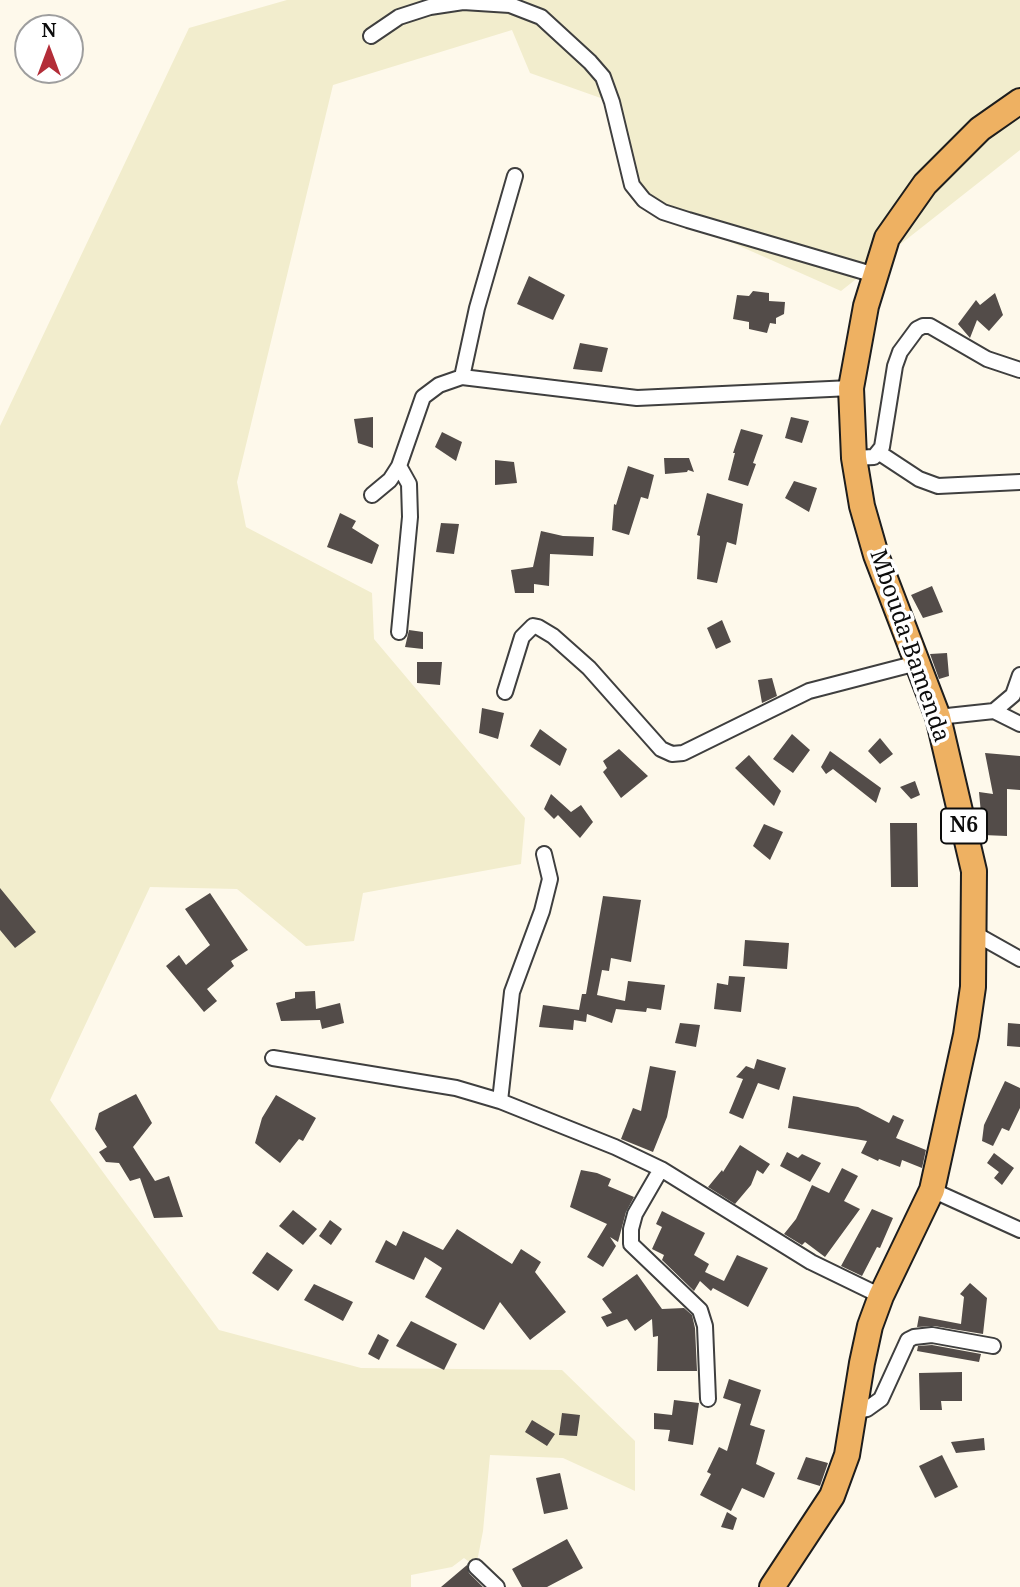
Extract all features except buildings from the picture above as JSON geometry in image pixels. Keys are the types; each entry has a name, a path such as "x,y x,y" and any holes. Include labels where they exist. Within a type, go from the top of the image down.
{"highway":[{"name":"Mbouda-Bamenda","path":"772,1587 832,1496 847,1455 862,1363 881,1296 932,1190 967,1035 973,987 974,872 938,717 876,555 862,506 853,458 851,388 866,306 887,238 925,184 980,129 1020,101"}],"street":[{"path":"371,36 399,17 430,7 463,2 510,5 541,17 603,77 612,102 632,184 644,200 663,212 876,275"},
{"path":"462,377 477,308 515,176"},
{"path":"853,458 874,457 878,452 885,435 895,366 900,352 917,329 930,326 987,359 1020,370"},
{"path":"372,495 390,480 399,466 422,397 439,385 462,377 637,398 851,388"},
{"path":"878,452 919,479 938,485 1020,482"},
{"path":"399,466 409,484 410,517 399,632"},
{"path":"505,692 522,637 533,626 538,627 553,636 589,668 661,749 672,754 683,753 809,691 917,663"},
{"path":"938,717 994,711 1013,695 1020,675"},
{"path":"994,711 1020,724"},
{"path":"500,1101 512,992 542,911 550,879 544,854"},
{"path":"972,932 1020,959"},
{"path":"273,1058 456,1088 500,1101 615,1147 661,1169 811,1262 881,1296"},
{"path":"661,1169 635,1214 631,1244 700,1310 705,1326 708,1399"},
{"path":"932,1190 1020,1230"},
{"path":"855,1411 866,1409 881,1399 908,1340 914,1337 932,1335 993,1346"},
{"path":"476,1567 497,1587"}],"shaded area":[{"path":"287,0 1020,0 1020,150 841,291 663,212 644,200 612,102 530,73 512,30 333,85 237,482 246,527 372,593 374,639 525,818 521,864 363,893 354,941 306,946 237,889 150,887 50,1100 219,1330 361,1368 562,1370 635,1441 635,1491 563,1458 490,1455 483,1531 476,1567 464,1558 452,1567 411,1575 411,1587 0,1587 0,426 189,28"}]}
